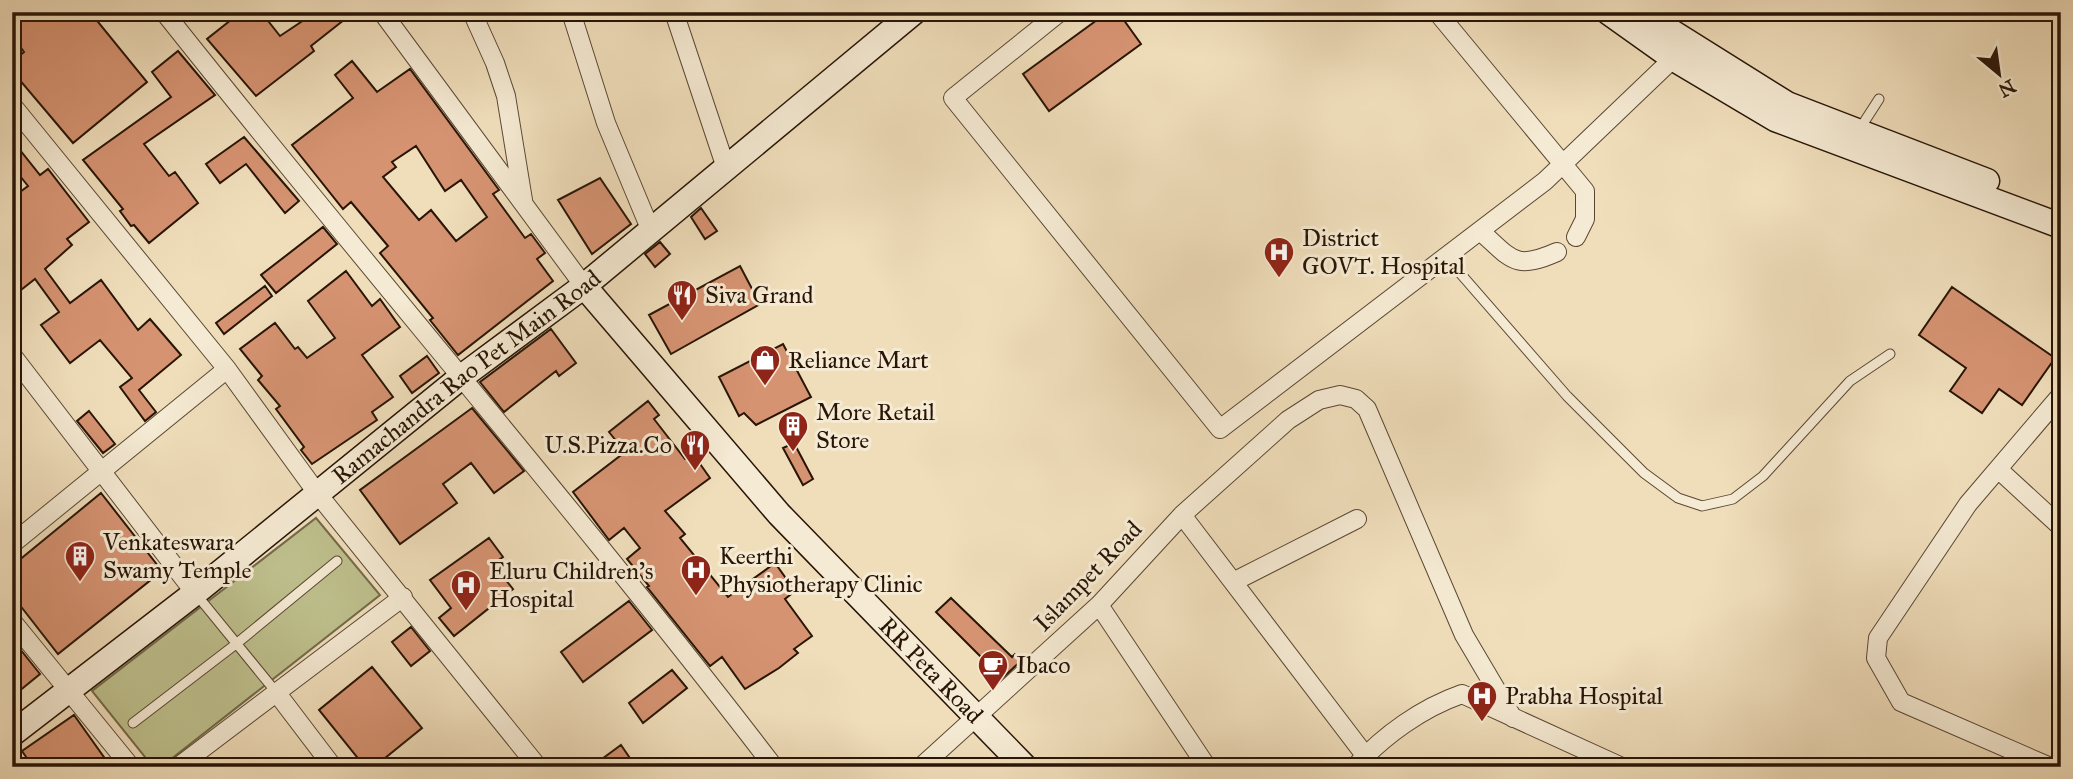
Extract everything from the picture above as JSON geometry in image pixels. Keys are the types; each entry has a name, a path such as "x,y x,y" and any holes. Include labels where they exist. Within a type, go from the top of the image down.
{"street":[{"path":"164,12 460,378 651,606 774,767"},
{"path":"382,12 584,286"},
{"path":"472,12 495,63 506,96 523,202"},
{"path":"571,12 606,123 651,231"},
{"path":"674,12 726,168"},
{"name":"Ramachandra Rao Pet Main Road","path":"12,734 195,593 460,378 584,286 914,12"},
{"path":"1060,12 953,98 1220,429 1563,165 1681,51"},
{"path":"1437,12 1585,191 1585,219 1576,237"},
{"path":"1608,12 1787,104 2061,209"},
{"path":"1640,12 1681,51 1775,119 2061,226"},
{"path":"12,105 227,369 317,493 538,767"},
{"path":"1480,231 1515,261 1535,262 1557,252"},
{"name":"RR Peta Road","path":"584,286 779,514 1025,767"},
{"path":"12,355 100,473 195,593"},
{"path":"12,544 227,369"},
{"name":"Islampet Road","path":"921,767 1099,605 1182,514 1233,467 1288,419 1320,400 1340,395 1356,399 1367,409 1464,635 1513,718"},
{"path":"2048,766 1901,702 1876,658 1878,638 1968,505 2061,395"},
{"path":"1998,469 2061,527"},
{"path":"1182,514 1365,763 1435,704 1462,694 1622,767"},
{"path":"1233,582 1357,519"},
{"path":"178,767 403,597"},
{"path":"1099,605 1207,767"},
{"path":"12,621 131,767"},
{"path":"276,692 333,767"}],"lane":[{"path":"1858,133 1879,99"},
{"path":"1446,257 1567,397 1643,473 1678,498 1702,506 1734,499 1763,476 1850,381 1890,354"},
{"path":"133,723 236,644 337,561"},
{"path":"195,593 276,692"}],"green space":[{"path":"316,518 380,595 161,767 153,767 92,691"}],"building":[{"path":"12,12 90,12 147,82 73,143 12,71 12,62 24,52 12,35"},
{"path":"241,12 261,12 280,36 316,12 354,12 311,46 314,51 256,96 207,39"},
{"path":"1108,12 1118,12 1141,44 1049,111 1023,74"},
{"path":"178,51 215,95 144,144 169,176 175,172 198,203 149,243 134,225 131,226 120,211 123,209 83,160 171,97 152,72"},
{"path":"352,61 377,92 410,69 499,190 493,194 525,238 531,234 545,253 537,259 553,281 458,355 430,320 433,318 380,253 388,246 351,202 343,209 292,145 353,98 335,75","holes":["416,146 445,191 461,180 487,217 456,241 431,210 419,220 383,177 396,167 392,162"]},
{"path":"244,137 299,201 285,213 246,164 220,183 206,164"},
{"path":"12,140 40,175 48,169 89,222 67,239 72,245 45,269 70,303 101,280 138,330 150,319 181,355 139,390 156,412 145,421 120,387 132,378 100,340 70,363 41,325 59,312 35,279 12,297 12,198 28,186 12,166"},
{"path":"600,178 631,224 592,254 558,200"},
{"path":"701,208 717,231 705,239 691,217"},
{"path":"323,227 337,244 276,293 261,275"},
{"path":"660,242 670,254 655,267 645,254"},
{"path":"740,266 760,304 671,354 649,315"},
{"path":"346,271 372,306 380,299 400,327 362,355 393,397 372,412 377,420 312,464 301,450 304,447 276,409 280,406 258,380 262,376 240,349 275,323 295,349 298,347 307,358 335,338 308,301"},
{"path":"265,286 272,296 224,334 216,323"},
{"path":"1952,287 2055,358 2022,405 1999,389 1982,413 1950,391 1966,368 1919,335"},
{"path":"551,329 576,363 559,376 556,371 504,412 480,382"},
{"name":"Reliance Mart","path":"783,344 811,397 756,425 744,413 739,416 719,377"},
{"path":"427,356 439,373 412,393 400,376"},
{"path":"648,401 659,415 654,419 685,459 693,454 710,478 665,511 685,534 680,538 728,597 775,563 795,591 785,599 812,636 794,649 798,653 745,689 722,657 710,666 647,587 649,586 627,559 640,548 624,528 609,540 573,492 625,452 609,432"},
{"path":"472,408 524,471 494,493 471,463 443,484 457,503 400,544 360,490"},
{"path":"89,411 115,444 103,453 77,421"},
{"path":"794,443 813,479 803,485 783,448"},
{"name":"Venkateswara Swamy Temple","path":"101,493 162,571 58,654 12,595 12,566"},
{"path":"489,538 503,557 493,564 513,589 454,636 439,618 451,608 430,580"},
{"path":"951,598 1012,657 1015,654 1022,660 995,685 989,679 996,672 936,612"},
{"path":"629,601 652,630 583,682 561,652"},
{"path":"411,627 430,651 411,666 392,642"},
{"path":"12,639 40,674 12,697"},
{"path":"372,667 422,728 374,767 365,767 319,710"},
{"path":"672,670 687,688 643,723 629,703"},
{"path":"74,715 111,767 33,767 22,751"},
{"path":"621,745 636,767 591,767"}],"place":[{"name":"District GOVT. Hospital","path":"1279,279"},
{"name":"Siva Grand","path":"682,322"},
{"name":"Reliance Mart","path":"765,387"},
{"name":"More Retail Store","path":"793,453"},
{"name":"U.S.Pizza.Co","path":"695,472"},
{"name":"Venkateswara Swamy Temple","path":"80,583"},
{"name":"Keerthi Physiotherapy Clinic","path":"696,597"},
{"name":"Eluru Children's Hospital","path":"466,612"},
{"name":"Ibaco","path":"993,692"},
{"name":"Prabha Hospital","path":"1482,723"}]}
